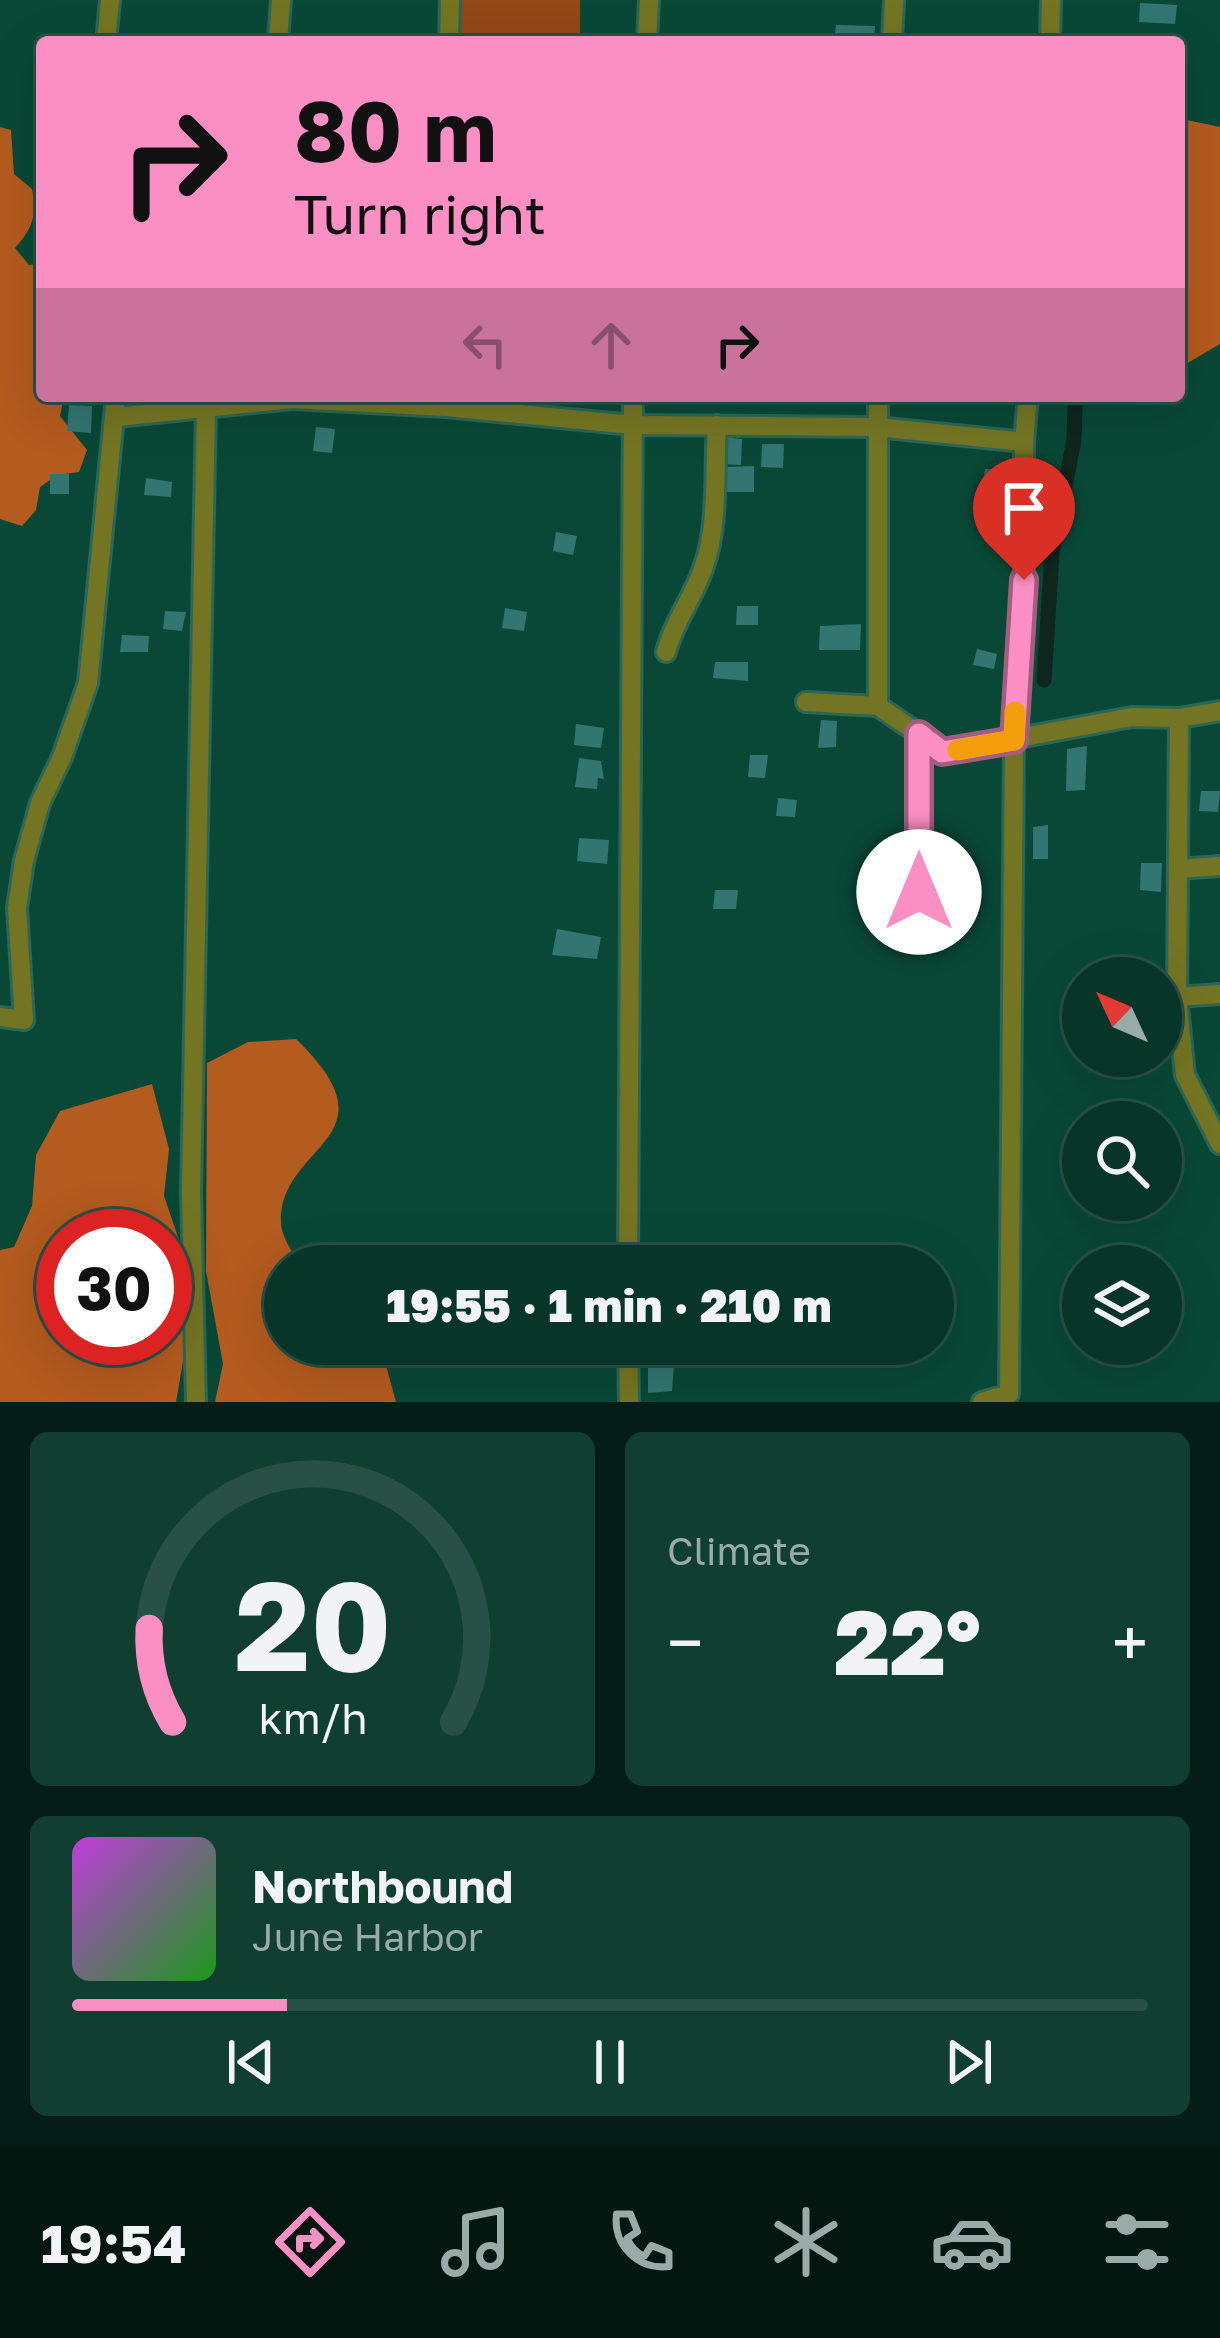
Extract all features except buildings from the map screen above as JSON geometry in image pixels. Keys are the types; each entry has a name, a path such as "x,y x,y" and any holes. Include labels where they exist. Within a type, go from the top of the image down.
{"street":[{"path":"107,36 110,0"},
{"path":"278,36 281,0"},
{"path":"449,0 449,36"},
{"path":"647,36 649,0"},
{"path":"892,36 894,0"},
{"path":"1050,36 1051,0"},
{"path":"0,1017 24,1020 17,908 24,861 40,803 88,683 116,402"},
{"path":"117,417 249,402"},
{"path":"446,402 633,425 877,427 1024,442"},
{"path":"628,1245 634,402"},
{"path":"878,402 878,706"},
{"path":"982,1402 1009,1394 1014,740 1017,658 1024,631 1027,402"},
{"path":"196,1402 190,1192 206,407"},
{"path":"666,652 672,626 704,568 709,546 717,425"},
{"path":"806,702 878,706 942,752 1132,717 1180,718 1220,711"},
{"path":"1177,957 1180,718"},
{"path":"919,734 919,931"},
{"path":"1178,869 1220,866"},
{"path":"1182,997 1220,994"},
{"path":"1182,1046 1185,1075 1220,1144"},
{"path":"628,1365 628,1402"}],"shaded area":[{"path":"452,0 580,0 580,36 452,36"},
{"path":"1185,120 1220,127 1220,344 1185,364"},
{"path":"0,127 11,130 14,174 32,189 32,221 15,248 29,265 36,264 36,402 63,402 60,416 87,450 79,472 57,475 40,487 36,510 22,526 0,519"},
{"path":"296,1039 325,1073 338,1099 337,1121 285,1196 281,1223 288,1245 264,1245 264,1365 386,1365 396,1402 215,1402 223,1364 206,1271 207,1063 248,1042"},
{"path":"152,1084 169,1149 164,1196 168,1209 36,1209 36,1365 182,1365 176,1402 0,1402 0,1250 14,1247 32,1206 36,1155 60,1111"}],"waterway":[{"path":"1044,680 1052,553 1074,440 1075,406"}],"slow traffic":[{"path":"958,750 1014,740 1015,712"}],"route":[{"path":"919,892 919,734 942,752 1014,740 1024,580"}]}
